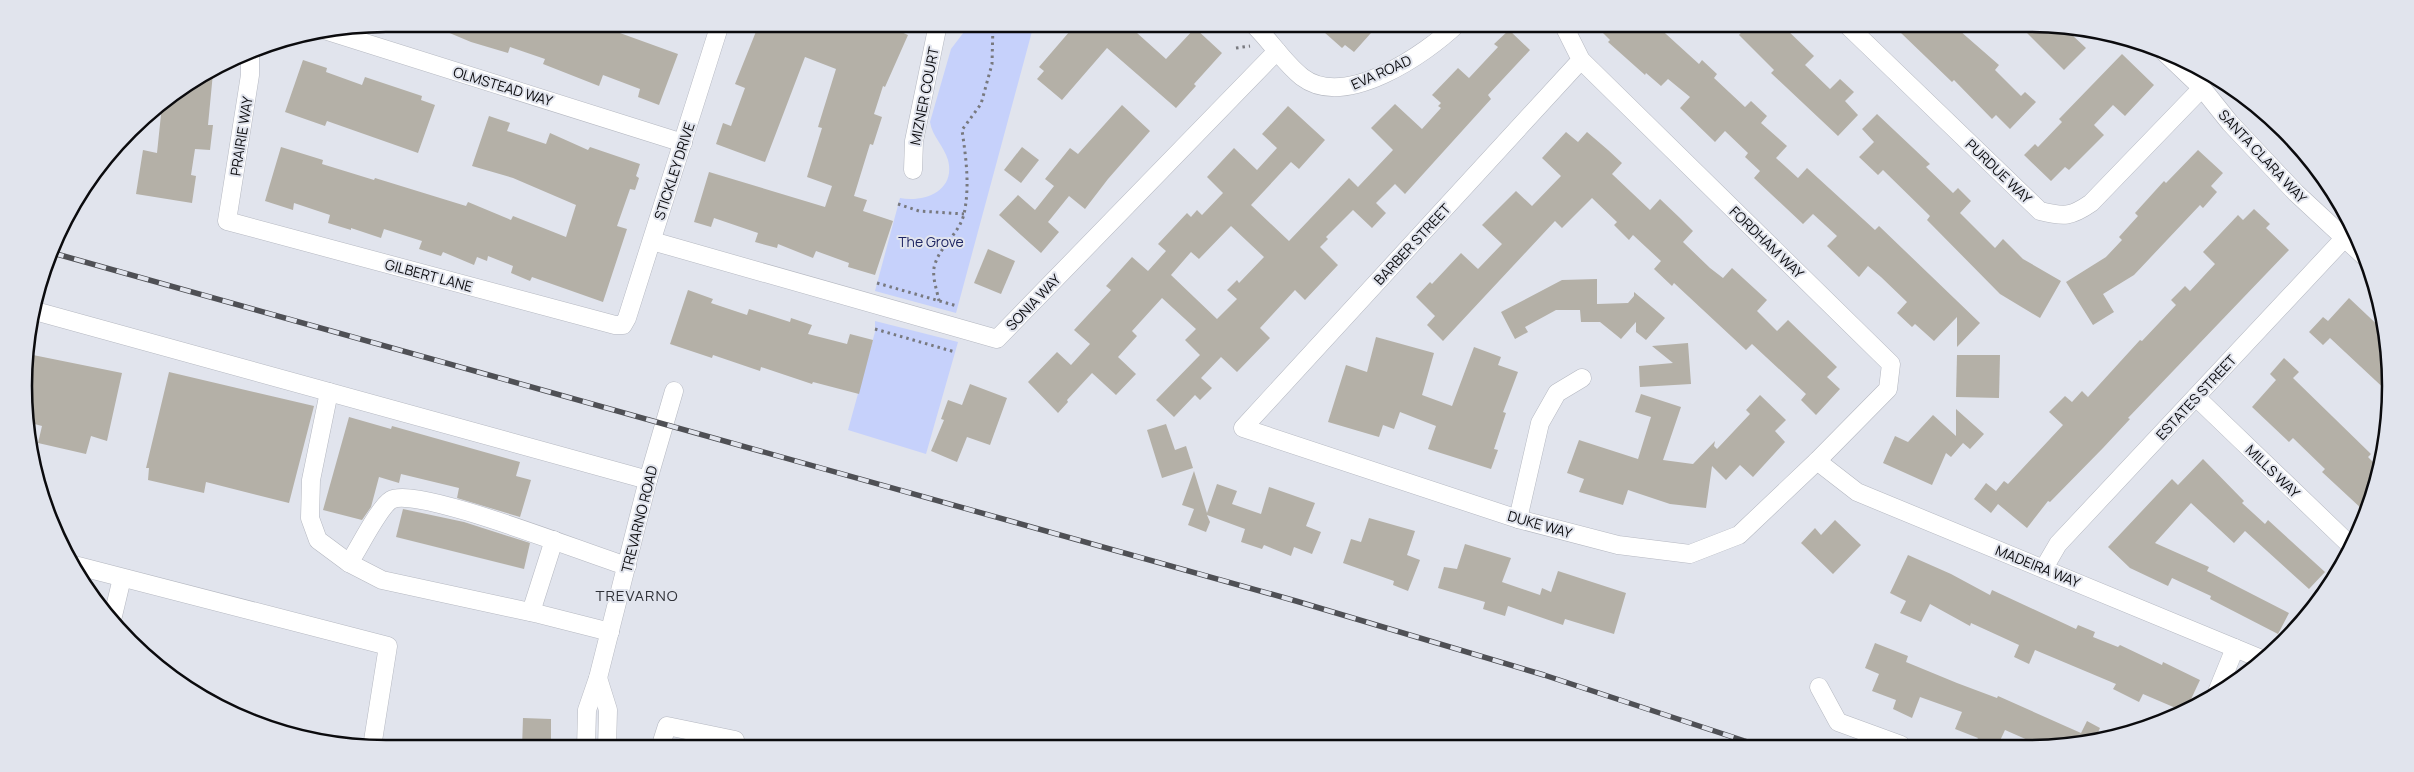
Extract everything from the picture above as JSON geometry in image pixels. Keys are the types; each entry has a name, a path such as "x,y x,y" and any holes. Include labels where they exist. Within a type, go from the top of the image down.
{"street":[{"name":"STICKLEY DRIVE","path":"628,318 718,32"},
{"name":"MIZNER COURT","path":"912,170 914,141 936,32"},
{"name":"EVA ROAD","path":"1260,32 1303,78 1343,88 1369,80 1409,62 1449,32"},
{"name":"FORDHAM WAY","path":"1567,32 1581,60 1891,364 1888,388 1817,461"},
{"name":"PURDUE WAY","path":"1854,32 2040,211 2060,216 2075,214 2091,203 2202,88"},
{"name":"OLMSTEAD WAY","path":"342,36 683,143"},
{"name":"SONIA WAY","path":"652,241 997,339 1277,50"},
{"name":"PRAIRIE WAY","path":"227,221 250,75 250,59"},
{"name":"BARBER STREET","path":"1243,428 1581,60"},
{"name":"SANTA CLARA WAY","path":"2180,67 2202,88 2230,123 2296,194 2346,232"},
{"name":"GILBERT LANE","path":"227,221 614,325 623,325 628,318"},
{"name":"ESTATES STREET","path":"2044,568 2058,544 2348,235"},
{"path":"40,313 648,480"},
{"path":"1518,519 1540,423 1557,393 1582,378"},
{"name":"TREVARNO ROAD","path":"586,740 587,710 598,678 648,480 674,391"},
{"path":"329,392 311,480 310,518 318,540 349,563 382,580 530,612 610,632"},
{"name":"MILLS WAY","path":"2196,397 2346,541"},
{"name":"DUKE WAY","path":"1243,428 1518,519 1618,546 1690,554 1739,535 1817,461"},
{"name":"MADEIRA WAY","path":"1817,461 1857,492 2255,656"},
{"path":"349,563 388,501 401,496 451,508 554,540 602,559 627,566"},
{"path":"530,612 554,540"},
{"path":"83,567 388,646 373,739"},
{"path":"114,611 122,578"},
{"path":"2221,682 2235,648"},
{"path":"598,678 608,710 607,740"},
{"path":"1820,688 1838,722 1887,740"},
{"path":"663,740 667,726 735,740"}],"path":[{"path":"939,301 934,275 935,264 957,232 964,214 968,178 962,130 981,104 992,64 993,32"},
{"path":"898,204 919,211 964,214"},
{"path":"877,283 957,306"},
{"path":"875,329 955,352"}],"green space":[{"name":"The Grove","path":"964,32 1032,32 956,313 875,291 900,198 919,199 928,196 943,187 947,180 949,171 948,160 933,132 930,122 951,49"},
{"path":"875,321 958,342 926,454 848,430 875,332"}],"building":[{"path":"447,32 617,32 678,54 659,105 638,97 640,89 603,75 599,86 543,64 545,59 510,47 508,53 471,42"},
{"path":"756,32 901,32 908,35 885,87 883,86 874,114 882,117 873,145 870,144 854,196 867,200 863,211 893,221 875,275 848,267 849,263 816,251 813,258 778,244 777,248 755,242 758,233 714,218 711,227 694,222 709,172 825,207 832,186 807,177 822,128 818,127 836,69 805,57 765,162 716,144 723,123 731,126 745,88 735,84"},
{"path":"1069,32 1136,32 1166,59 1191,32 1199,32 1222,53 1194,84 1196,86 1176,108 1107,48 1062,100 1037,79 1044,71 1039,67"},
{"path":"1324,32 1372,32 1354,52 1345,45 1342,48"},
{"path":"1507,32 1511,32 1530,50 1488,95 1491,99 1405,194 1395,184 1376,203 1386,213 1372,228 1353,210 1326,237 1328,239 1320,247 1338,265 1305,300 1295,290 1260,328 1270,338 1237,372 1221,357 1201,378 1212,388 1200,400 1195,395 1174,417 1156,400 1200,355 1185,340 1196,329 1162,298 1132,331 1137,336 1118,357 1136,374 1116,395 1092,373 1067,400 1068,402 1058,413 1028,382 1057,352 1071,365 1090,344 1074,330 1111,290 1106,286 1132,257 1148,271 1166,251 1158,244 1187,213 1191,217 1197,210 1202,215 1223,193 1207,177 1234,148 1257,170 1277,148 1262,134 1288,106 1325,140 1299,169 1291,162 1251,205 1289,241 1349,178 1358,187 1393,150 1371,128 1395,104 1422,129 1441,108 1438,106 1441,103 1432,95 1458,68 1469,78 1498,47 1494,44","holes":["1231,226 1264,257 1239,283 1237,280 1227,290 1237,299 1217,319 1171,275 1191,252 1199,259"]},
{"path":"1602,32 1664,32 1699,64 1702,60 1717,74 1714,78 1745,107 1751,101 1767,116 1761,123 1787,146 1776,158 1798,178 1807,168 1875,230 1879,226 1980,323 1957,347 1957,317 1934,341 1915,324 1912,327 1897,313 1907,302 1881,277 1868,266 1859,277 1827,246 1837,236 1813,214 1803,224 1754,178 1760,171 1745,157 1748,153 1725,131 1715,142 1680,108 1690,97 1668,79 1661,86 1646,73 1645,75 1608,42 1610,40"},
{"path":"1742,32 1789,32 1814,56 1805,65 1830,89 1840,79 1854,92 1845,101 1858,115 1838,136 1771,73 1774,70 1739,35"},
{"path":"1961,32 1999,65 1995,70 2021,96 2025,92 2036,102 2010,129 1996,115 1992,119 1954,80 1952,82 1901,33"},
{"path":"2026,32 2073,36 2086,48 2064,70"},
{"path":"2122,54 2154,85 2125,116 2113,105 2094,125 2104,135 2069,170 2065,167 2051,181 2024,155 2035,144 2038,147 2062,122 2059,119"},
{"path":"303,60 327,68 326,72 362,85 365,77 422,96 421,100 435,105 418,153 327,121 325,126 285,112"},
{"path":"213,78 208,125 213,125 210,150 195,149 191,175 196,176 192,203 136,194 143,150 157,153 161,114"},
{"path":"1122,105 1150,131 1108,179 1085,209 1069,196 1048,222 1059,232 1041,253 999,215 1018,195 1035,210 1054,186 1045,179 1070,148 1078,154"},
{"path":"1877,114 1930,164 1926,167 1953,193 1958,188 1971,201 1960,213 1995,248 2003,239 2023,259 2061,281 2040,318 2000,294 1927,220 1930,216 1883,170 1878,175 1859,157 1874,142 1862,129"},
{"path":"489,116 510,123 507,131 546,144 550,133 588,150 590,147 640,164 636,176 639,178 635,190 630,189 617,226 627,229 603,302 532,277 530,281 511,273 513,266 488,256 487,261 477,257 474,265 443,252 441,256 419,249 422,241 384,229 381,238 328,223 330,215 294,203 293,210 265,201 281,147 323,160 322,164 374,180 375,178 466,206 468,202 511,220 513,216 566,237 576,205 513,178 472,166"},
{"path":"1566,132 1578,142 1587,132 1608,150 1622,163 1612,174 1650,210 1660,199 1681,219 1693,231 1683,242 1710,268 1723,278 1732,268 1767,300 1757,311 1777,331 1788,320 1837,367 1827,377 1840,389 1816,415 1801,400 1806,394 1752,344 1746,350 1674,283 1672,286 1654,269 1661,261 1633,235 1629,240 1614,225 1617,222 1592,198 1562,228 1555,221 1443,341 1427,325 1435,316 1416,297 1430,282 1432,284 1461,253 1478,269 1502,244 1482,225 1516,191 1532,206 1561,176 1542,158"},
{"path":"1022,147 1039,160 1021,183 1004,170"},
{"path":"2198,150 2223,173 2211,186 2217,192 2203,208 2200,205 2134,275 2103,294 2114,312 2093,325 2066,282 2106,257 2122,240 2119,237 2138,216 2135,213 2164,181 2166,183"},
{"path":"2254,209 2270,224 2266,228 2289,250 2128,418 2130,419 2103,448 2050,502 2048,501 2027,528 1998,504 1991,513 1974,499 1986,483 1996,491 2004,481 2008,484 2063,425 2049,412 2065,396 2072,402 2082,391 2088,397 2140,340 2142,341 2176,305 2171,300 2185,286 2190,291 2215,264 2203,252 2238,215 2243,220"},
{"path":"988,249 1015,261 1001,294 974,283"},
{"path":"1597,279 1597,304 1628,303 1634,296 1634,292 1665,318 1646,340 1636,332 1636,322 1621,339 1600,322 1581,322 1580,310 1556,310 1525,327 1528,332 1515,339 1501,312 1562,280"},
{"path":"688,290 713,299 711,303 747,315 749,309 790,322 791,318 812,325 808,334 847,344 850,334 873,340 859,394 813,382 812,384 761,367 760,371 713,355 712,358 670,344"},
{"path":"2349,298 2376,323 2382,387 2330,338 2323,345 2309,332 2323,317 2328,321"},
{"path":"1376,337 1434,353 1422,395 1452,406 1474,347 1501,357 1498,365 1518,372 1503,412 1506,413 1494,449 1498,450 1491,469 1428,449 1436,426 1400,412 1394,429 1383,425 1379,437 1328,422 1346,365 1367,372"},
{"path":"1688,343 1691,384 1640,387 1639,366 1673,363 1652,346"},
{"path":"34,355 122,373 107,441 91,436 86,454 38,443 42,426 35,424 33,409"},
{"path":"1957,355 2000,355 1999,398 1956,397"},
{"path":"2284,358 2299,372 2293,378 2371,454 2368,457 2373,462 2360,507 2322,472 2325,469 2293,438 2289,442 2252,407 2276,380 2270,374"},
{"path":"169,372 314,406 289,503 206,482 204,493 148,480 149,468 146,468"},
{"path":"970,384 1007,398 990,445 967,437 957,462 931,451 944,420 941,419 948,400 962,405"},
{"path":"1641,394 1681,407 1663,460 1693,464 1715,441 1714,446 1717,449 1750,414 1746,410 1760,395 1786,420 1775,431 1785,442 1753,477 1740,465 1726,480 1712,466 1706,508 1670,504 1628,490 1623,505 1579,492 1584,479 1567,473 1579,440 1638,459 1651,417 1635,412"},
{"path":"1956,409 1984,434 1970,449 1963,443 1951,457 1946,453 1932,485 1883,463 1895,436 1908,442 1933,415 1956,436"},
{"path":"349,417 391,429 392,426 520,462 516,476 531,480 520,517 457,498 459,488 401,474 399,483 379,477 371,507 362,520 323,510"},
{"path":"1166,424 1175,450 1186,446 1193,468 1162,478 1147,430"},
{"path":"2203,459 2244,501 2242,503 2265,524 2268,520 2325,572 2309,589 2245,531 2234,543 2191,503 2155,543 2209,567 2207,571 2289,613 2278,634 2210,599 2211,596 2172,578 2168,586 2130,568 2108,547 2172,479 2178,485"},
{"path":"1194,471 1207,513 1217,484 1237,491 1232,504 1261,514 1269,487 1315,503 1306,526 1321,532 1312,554 1294,547 1291,556 1264,545 1262,549 1241,542 1245,529 1207,515 1210,522 1206,532 1188,525 1194,509 1182,505"},
{"path":"403,509 464,522 530,543 524,569 396,537"},
{"path":"1369,518 1415,531 1407,555 1420,560 1408,591 1393,585 1394,581 1343,563 1351,539 1361,542"},
{"path":"1835,520 1861,545 1833,574 1801,543 1815,528 1821,535"},
{"path":"1465,544 1511,558 1502,582 1540,595 1542,588 1551,592 1558,571 1626,593 1614,634 1565,619 1563,625 1508,606 1505,616 1483,609 1485,602 1438,588 1444,567 1457,569"},
{"path":"1908,555 1951,574 1990,595 1992,590 2076,629 2078,625 2095,632 2093,637 2118,647 2120,645 2162,665 2163,662 2200,680 2191,699 2175,708 2143,694 2139,702 2113,689 2116,684 2035,650 2029,664 2014,657 2019,645 1971,623 1970,626 1930,604 1921,622 1900,613 1906,601 1890,593"},
{"path":"1875,643 1908,656 1906,662 1997,698 1998,696 2081,733 2087,721 2100,728 2097,733 2028,740 2005,730 2000,740 1977,740 1978,738 1955,729 1962,712 1920,697 1912,718 1893,709 1896,700 1872,691 1879,674 1865,668"},
{"path":"523,718 551,719 551,740 522,740"}],"railway":[{"path":"58,254 1296,601 1544,675 1742,740"}],"district":[{"name":"TREVARNO","path":"637,595"}]}
